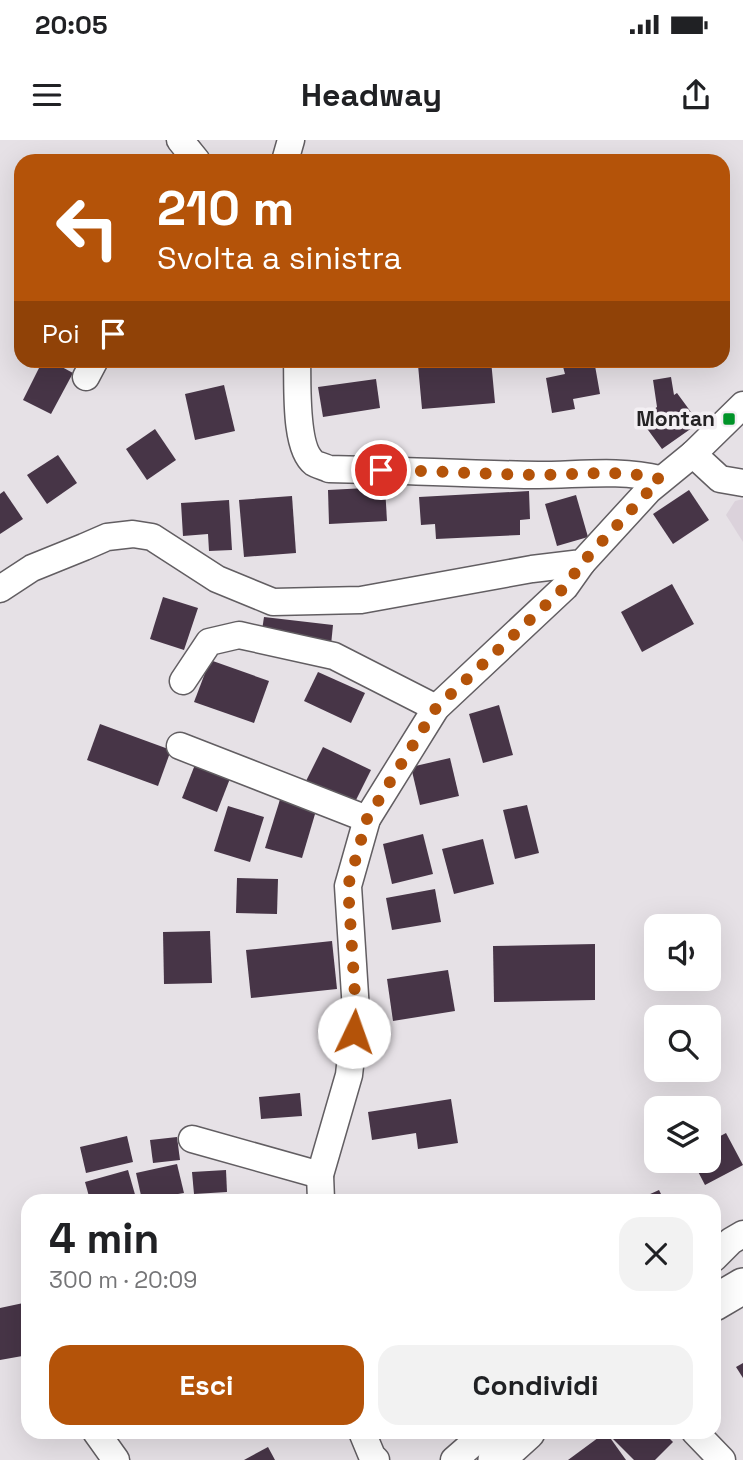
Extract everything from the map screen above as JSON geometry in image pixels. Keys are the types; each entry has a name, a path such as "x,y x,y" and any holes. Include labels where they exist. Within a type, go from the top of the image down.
{"main road":[{"path":"721,1300 743,1286"},
{"path":"721,1305 743,1304"},
{"path":"496,1460 519,1439"}],"street":[{"path":"180,140 191,154"},
{"path":"298,368 299,416 304,451 314,463 329,468 539,475 645,475 660,479"},
{"path":"192,1139 320,1188 349,1075 356,1011 348,886 367,819 436,708 565,587 582,563 660,479 694,454 736,412"},
{"path":"694,454 720,479 743,483"},
{"path":"0,589 32,568 107,537 133,534 152,537 218,579 273,602 360,600 531,569 582,563"},
{"path":"183,681 209,642 239,635 334,656 436,708"},
{"path":"180,746 367,819"},
{"path":"721,1251 743,1234"},
{"path":"101,1439 116,1460"},
{"path":"365,1439 376,1460"},
{"path":"454,1460 478,1439"},
{"path":"702,1439 722,1460"}],"shaded area":[{"path":"743,499 743,542 726,515 735,501"}],"building":[{"path":"39,368 64,368 73,373 51,414 23,400"},
{"path":"418,368 492,368 495,403 422,409"},
{"path":"563,368 595,368 600,394 573,399 575,409 552,413 546,378 565,374"},
{"path":"671,377 674,395 677,393 699,423 662,449 640,419 657,407 653,380"},
{"path":"376,379 380,408 323,417 318,387"},
{"path":"224,385 235,431 195,440 185,394"},
{"path":"155,429 176,460 147,480 126,449"},
{"path":"58,455 77,483 47,504 27,475"},
{"path":"385,487 387,521 329,524 328,490"},
{"path":"689,490 709,520 673,544 653,514"},
{"path":"4,491 23,519 0,534 0,494"},
{"path":"529,491 530,519 520,520 520,535 436,539 435,524 421,525 419,497"},
{"path":"576,495 588,537 557,546 545,504"},
{"path":"292,496 296,553 244,557 239,500"},
{"path":"229,500 232,550 209,551 208,534 183,536 181,503"},
{"path":"672,584 694,624 642,652 621,612"},
{"path":"163,597 198,608 184,650 150,639"},
{"path":"264,617 333,625 331,645 261,637"},
{"path":"210,660 269,681 254,723 194,702"},
{"path":"318,672 365,693 351,723 304,701"},
{"path":"499,705 513,755 483,763 469,714"},
{"path":"100,724 171,750 158,786 87,760"},
{"path":"323,747 371,770 353,806 305,783"},
{"path":"450,758 459,796 420,805 411,767"},
{"path":"196,762 231,776 217,812 182,798"},
{"path":"282,793 318,804 302,858 265,848"},
{"path":"527,805 539,853 515,859 503,810"},
{"path":"228,806 264,817 250,862 214,851"},
{"path":"423,834 433,874 392,884 383,844"},
{"path":"483,839 494,884 454,894 442,849"},
{"path":"237,878 278,879 277,914 236,913"},
{"path":"435,889 441,922 392,930 386,898"},
{"path":"210,931 212,983 164,984 163,932"},
{"path":"332,941 337,989 251,998 246,950"},
{"path":"595,944 595,1000 494,1002 493,946"},
{"path":"448,970 455,1011 393,1021 387,979"},
{"path":"300,1093 302,1116 261,1119 259,1097"},
{"path":"451,1099 458,1143 418,1149 416,1133 372,1140 368,1112"},
{"path":"726,1133 743,1165 705,1185 699,1173 721,1173 721,1136"},
{"path":"127,1136 133,1162 86,1173 80,1147"},
{"path":"177,1137 180,1160 153,1163 150,1140"},
{"path":"177,1164 184,1193 141,1194 136,1173"},
{"path":"128,1170 135,1194 88,1194 85,1182"},
{"path":"226,1170 227,1192 194,1194 192,1172"},
{"path":"21,1304 21,1356 0,1360 0,1308"},
{"path":"743,1363 743,1378 736,1367"},
{"path":"596,1439 611,1439 626,1460 568,1460"},
{"path":"613,1439 670,1439 673,1442 655,1460 634,1460"},
{"path":"268,1447 275,1460 244,1460"}],"place":[{"name":"Montan","path":"729,419"}],"route":[{"path":"354,1032 356,1011 348,886 367,819 436,708 565,587 582,563 660,479 645,475 381,470"}]}
